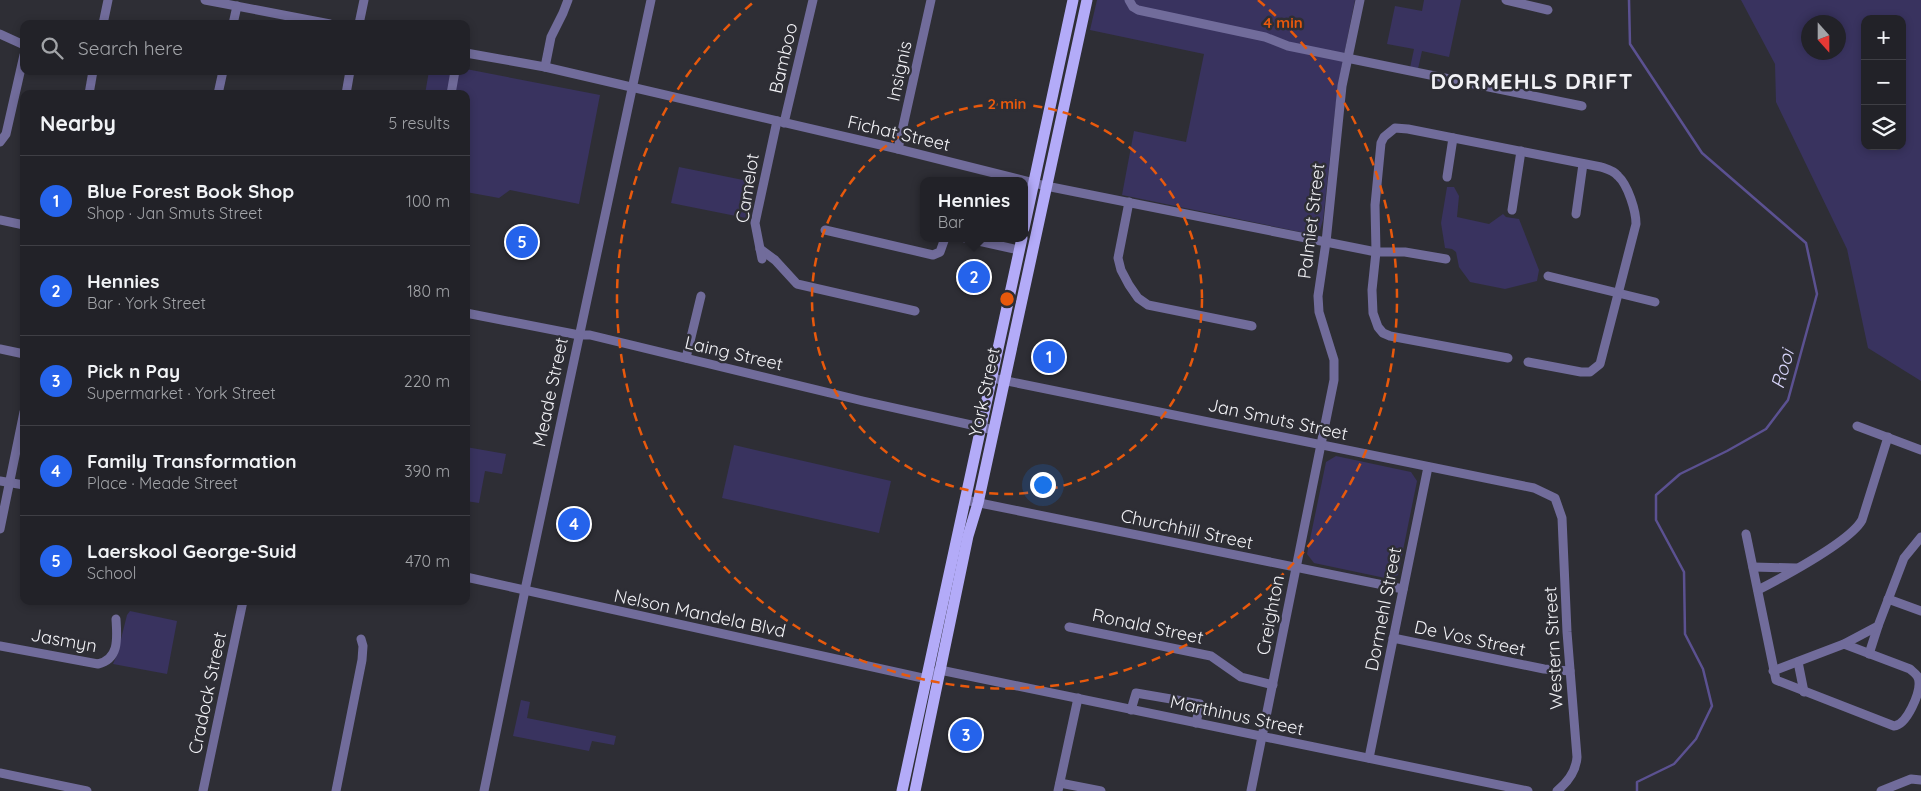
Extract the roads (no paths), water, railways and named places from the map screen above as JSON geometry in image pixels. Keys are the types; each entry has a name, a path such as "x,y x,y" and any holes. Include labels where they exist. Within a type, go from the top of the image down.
{"main road":[{"path":"1028,210 1073,0"},
{"name":"York Street","path":"915,791 968,536 978,502 994,430 1087,0"},
{"name":"York Street","path":"902,791 1021,242"}],"street":[{"path":"104,20 108,0"},
{"path":"205,0 242,4 312,20"},
{"path":"361,20 364,0"},
{"path":"545,68 551,37 568,0"},
{"name":"Meade Street","path":"484,791 651,0"},
{"name":"Bamboo","path":"781,122 813,0"},
{"name":"Insignis","path":"898,149 931,0"},
{"path":"1129,0 1133,7 1150,14 1265,37 1288,46 1347,59 1582,106"},
{"name":"Palmiet Street","path":"1321,445 1335,371 1321,320 1318,301 1342,86 1360,0"},
{"path":"1506,0 1548,10"},
{"path":"235,20 242,4"},
{"path":"0,34 20,43"},
{"name":"Fichat Street","path":"470,54 633,88 898,149 1010,177"},
{"path":"0,142 6,134 20,72"},
{"path":"90,90 92,75"},
{"path":"219,90 222,75"},
{"path":"347,90 349,75"},
{"path":"452,90 454,75"},
{"name":"Camelot","path":"762,259 755,223 781,122"},
{"path":"1508,358 1390,336 1383,333 1378,327 1373,313 1372,290 1376,252 1375,205 1381,143 1389,131 1399,128 1611,170 1623,182 1636,214 1634,236 1602,357 1596,368 1590,372 1528,362"},
{"path":"1447,177 1453,138"},
{"path":"1512,210 1521,151"},
{"path":"1576,214 1583,164"},
{"name":"Fichat Street","path":"1028,182 1376,252 1406,252 1446,259"},
{"path":"1129,202 1118,258 1121,270 1138,298 1148,305 1252,326"},
{"path":"0,220 20,223"},
{"path":"825,230 933,255 940,252 944,242"},
{"path":"983,242 1019,250"},
{"path":"760,249 775,260 797,284 915,311"},
{"path":"1548,276 1655,302"},
{"path":"686,358 701,296"},
{"name":"Laing Street","path":"470,314 590,335 994,430"},
{"path":"0,349 20,353"},
{"name":"Jan Smuts Street","path":"992,378 1534,488 1555,498"},
{"path":"1857,426 1921,450"},
{"path":"0,528 20,432"},
{"path":"1758,590 1842,541 1858,528 1888,437"},
{"name":"Creighton","path":"1251,791 1321,445"},
{"name":"Dormehl Street","path":"1369,758 1428,467"},
{"path":"0,481 20,484"},
{"name":"Western Street","path":"1555,498 1562,518 1576,767 1566,783 1557,791"},
{"name":"Churchhill Street","path":"964,500 1403,589"},
{"path":"1746,534 1773,671 1778,682 1894,726 1906,720 1920,682 1918,675 1910,669 1844,644"},
{"path":"1869,654 1904,558 1921,537"},
{"path":"1904,558 1921,548"},
{"path":"1753,567 1796,568"},
{"name":"Nelson Mandela Blvd","path":"470,579 927,680"},
{"path":"1888,599 1921,611"},
{"name":"Cradock Street","path":"203,791 242,605"},
{"name":"Jasmyn","path":"0,646 98,664 109,660 114,653 117,639 116,619"},
{"path":"1773,671 1844,644 1878,626"},
{"name":"Ronald Street","path":"1069,627 1211,656 1241,678 1273,685"},
{"name":"De Vos Street","path":"1393,638 1544,669 1570,671"},
{"path":"336,791 362,660 363,646 361,639"},
{"path":"1798,662 1804,692"},
{"path":"927,680 940,670"},
{"name":"Marthinus Street","path":"940,670 1528,791"},
{"path":"1132,710 1136,693 1200,704 1196,723"},
{"path":"1078,698 1059,787 1101,791"},
{"path":"0,773 69,789 87,791"},
{"path":"1881,791 1911,780 1921,780"}],"waterway":[{"name":"Rooi","path":"1629,0 1630,44 1702,153 1806,243 1817,294 1788,400 1766,429 1680,474 1656,495 1656,520 1684,572 1685,634 1703,669 1712,706 1696,739 1674,764 1637,782 1637,791"}],"place":[{"name":"Laerskool George-Suid","path":"522,242"},
{"name":"Hennies","path":"974,277"},
{"name":"Blue Forest Book Shop","path":"1049,357"},
{"name":"Family Transformation","path":"574,524"},
{"name":"Pick n Pay","path":"966,735"}],"district":[{"name":"DORMEHLS DRIFT","path":"1532,81"}]}
